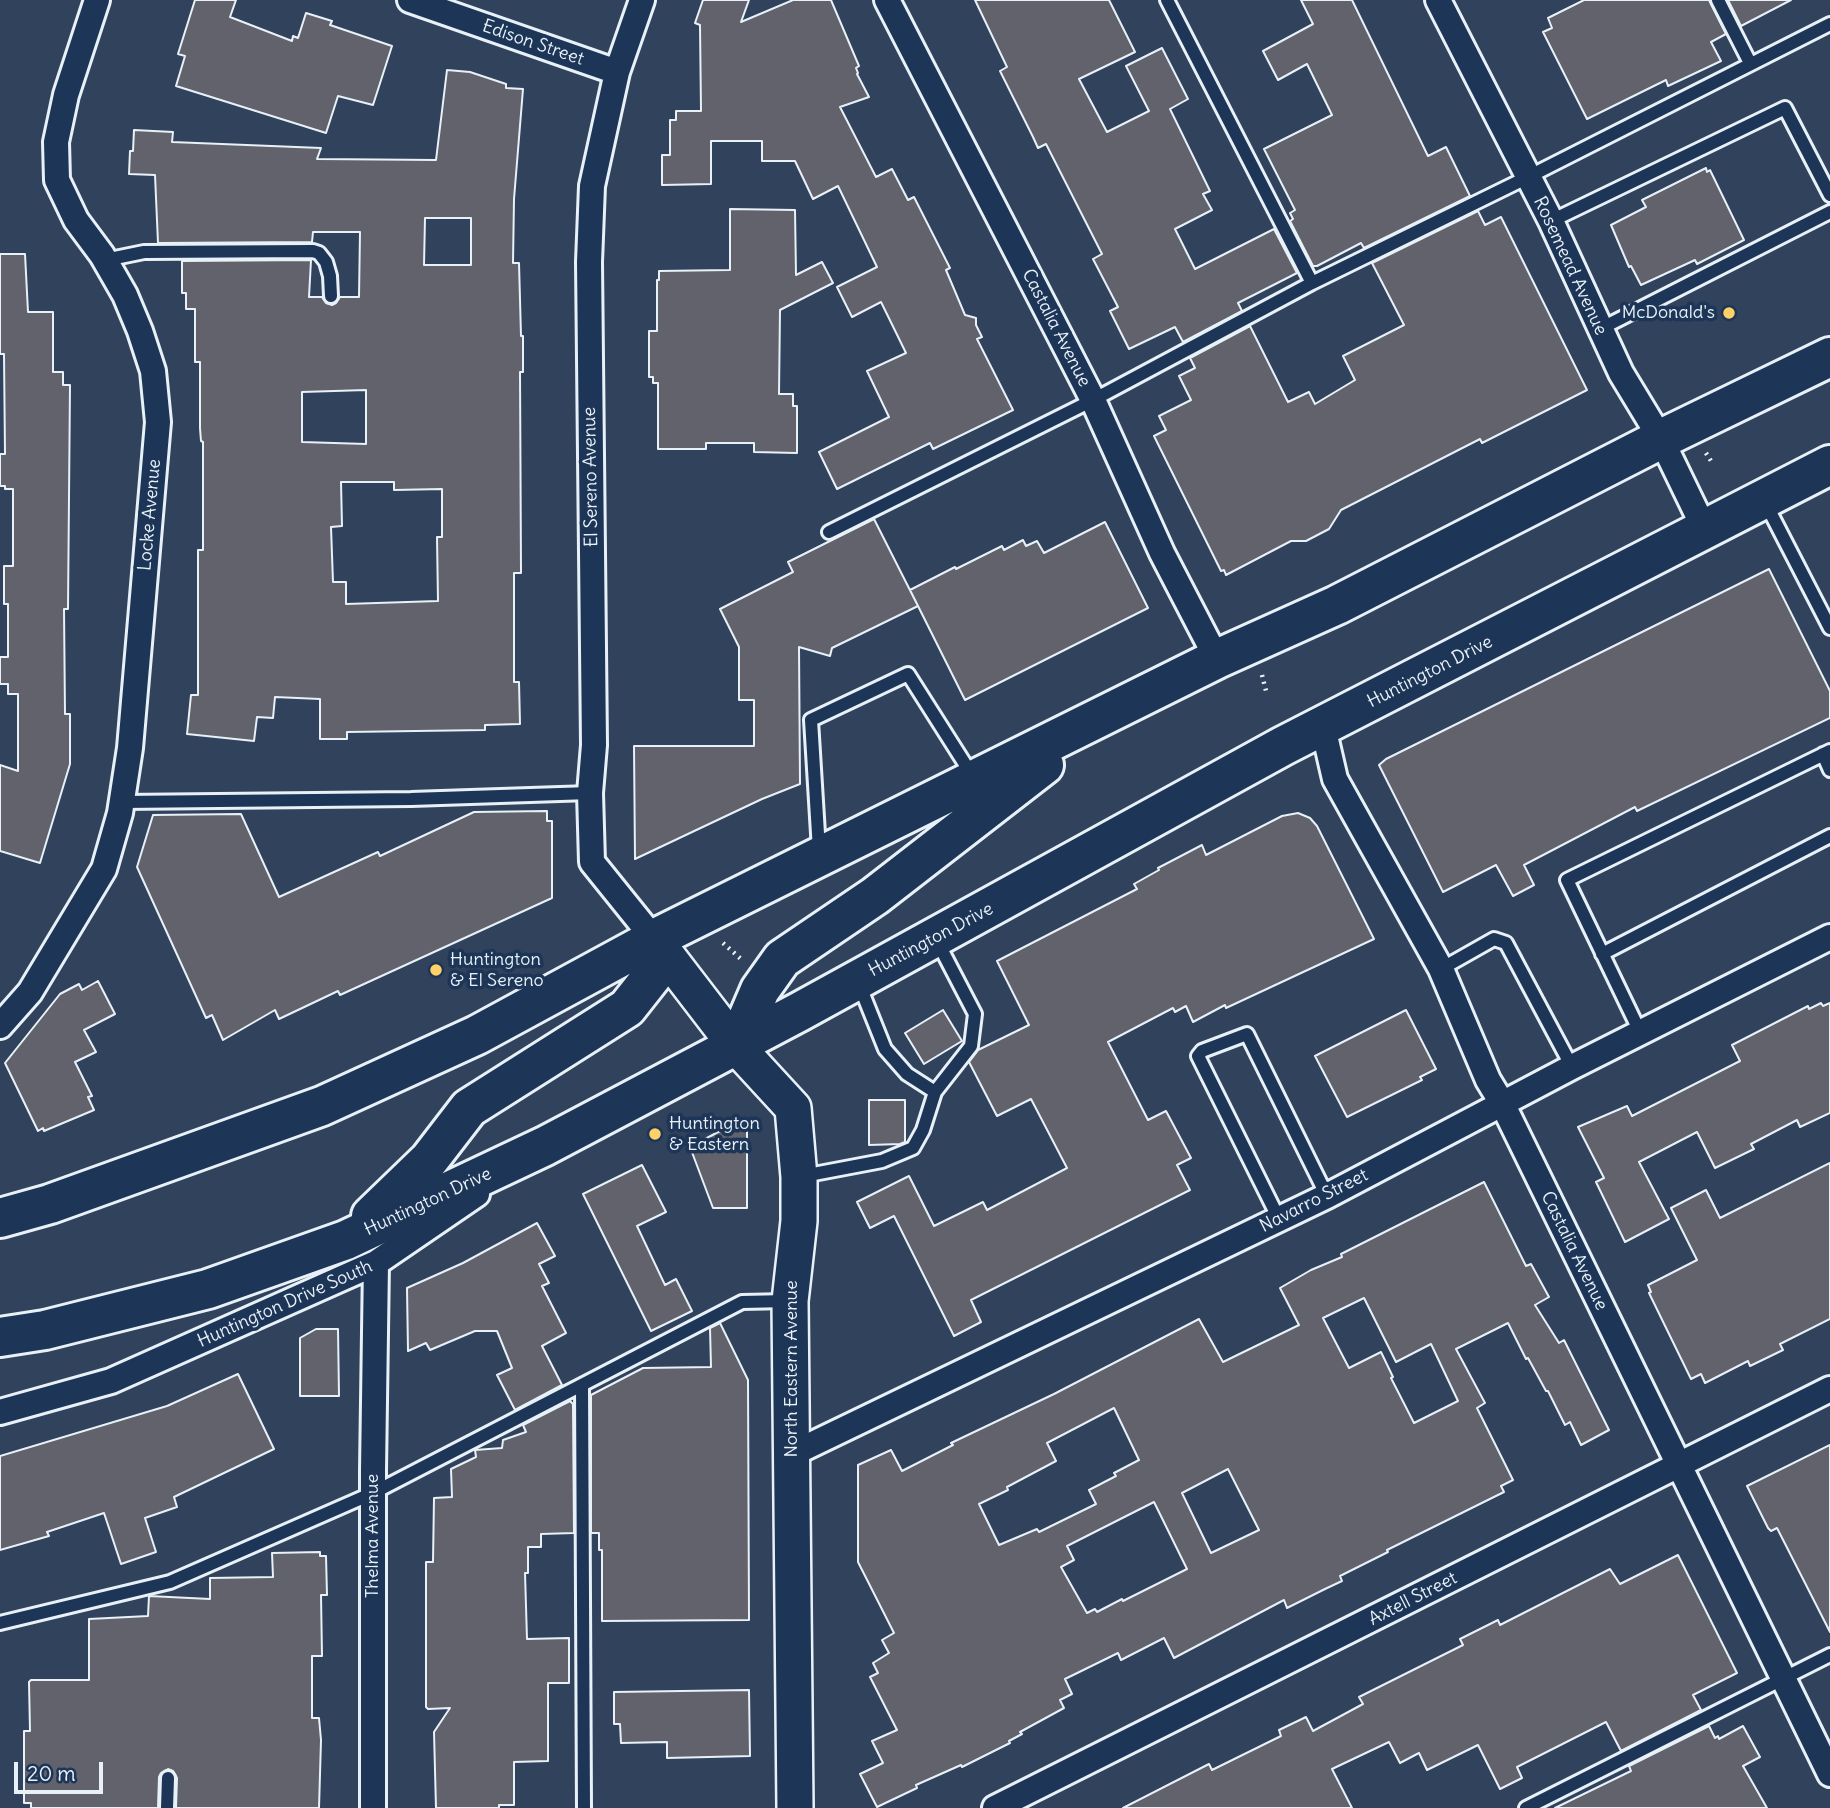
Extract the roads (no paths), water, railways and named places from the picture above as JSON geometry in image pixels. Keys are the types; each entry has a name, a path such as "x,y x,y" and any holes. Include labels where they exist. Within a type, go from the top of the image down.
{"main road":[{"path":"0,1218 50,1204 321,1106 465,1041 654,939 1217,659 1337,605 1661,439 1830,356"},
{"name":"Huntington Drive","path":"0,1337 45,1330 208,1289 346,1240 545,1146 936,938 1283,746 1830,465"},
{"path":"736,1046 760,990 782,959 875,896 1112,712"},
{"path":"346,1240 429,1160 468,1108 627,1008 653,975 654,939"},
{"name":"North Eastern Avenue","path":"654,939 736,1046 793,1108 799,1177 799,1221 790,1301 795,1808"},
{"path":"0,1194 148,1169"}],"street":[{"name":"Locke Avenue","path":"0,1026 30,992 104,869 122,802 130,748 158,422 153,372 125,295 105,260 76,220 57,180 56,142 66,95 97,0"},
{"name":"Edison Street","path":"410,0 617,72"},
{"name":"El Sereno Avenue","path":"642,0 617,72 592,186 590,224 594,745 590,793 592,862 654,939"},
{"name":"Castalia Avenue","path":"887,0 1093,400 1162,553 1217,659"},
{"name":"Rosemead Avenue","path":"1438,0 1550,221 1621,373 1661,439 1705,530"},
{"name":"Castalia Avenue","path":"1323,727 1335,779 1441,969 1488,1080 1502,1103 1830,1774"},
{"name":"Navarro Street","path":"792,1454 1327,1196 1502,1103 1830,937"},
{"name":"Huntington Drive South","path":"0,1412 111,1381 376,1264 545,1146"},
{"name":"Thelma Avenue","path":"373,1808 376,1264"},
{"name":"Axtell Street","path":"996,1808 1830,1389"}],"lane":[{"path":"1167,0 1312,283"},
{"path":"1718,0 1750,63"},
{"path":"829,532 1093,400 1312,283 1830,24"},
{"path":"1550,221 1785,108 1830,195"},
{"path":"1600,329 1830,212"},
{"path":"105,260 144,252 313,251 319,253 326,262 331,296"},
{"path":"1764,499 1830,628"},
{"path":"820,857 811,720 908,674 976,780"},
{"path":"1641,1034 1567,880 1826,752 1830,770"},
{"path":"122,802 411,799 590,793"},
{"path":"1602,954 1830,836"},
{"path":"799,1177 882,1161 913,1148 923,1130 935,1092 971,1045 975,1014 936,938"},
{"path":"1441,969 1494,939 1506,943 1572,1067"},
{"path":"858,980 885,1049 907,1074 935,1092"},
{"path":"1279,1219 1198,1056 1202,1051 1247,1034 1327,1196"},
{"path":"0,1623 170,1582 373,1493 742,1302 790,1301"},
{"path":"582,1385 584,1808"},
{"path":"1526,1808 1830,1655"},
{"path":"167,1808 168,1778"}],"place":[{"name":"McDonald's","path":"1729,313"},
{"name":"Huntington & El Sereno","path":"436,970"},
{"name":"Huntington & Eastern","path":"655,1134"}]}
